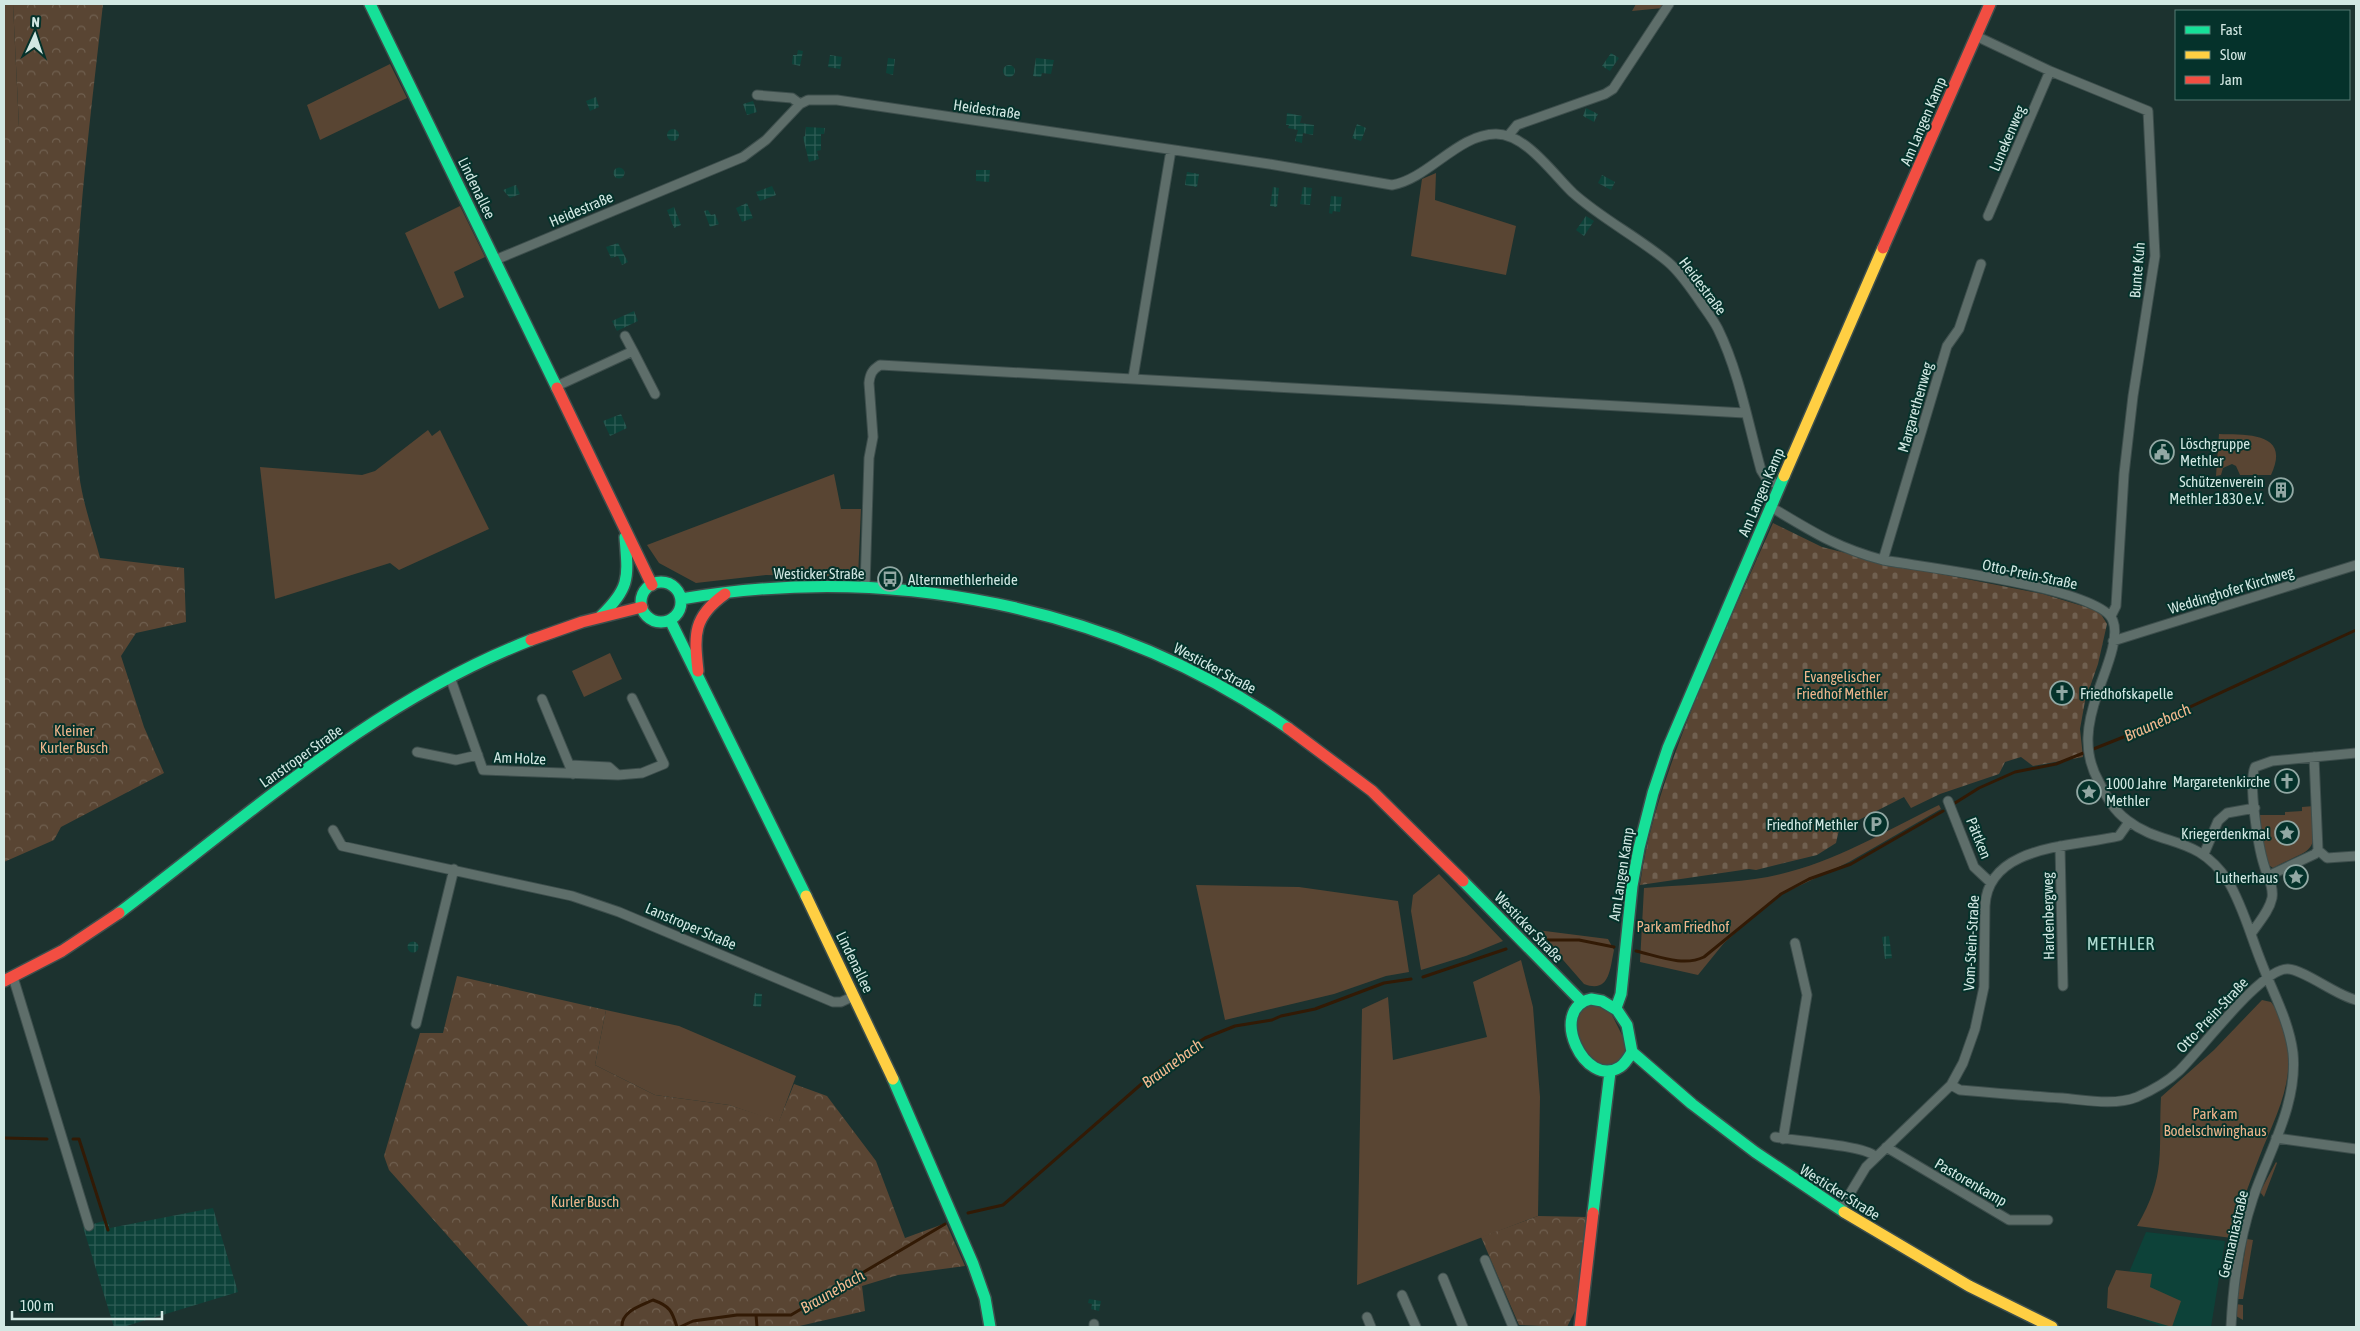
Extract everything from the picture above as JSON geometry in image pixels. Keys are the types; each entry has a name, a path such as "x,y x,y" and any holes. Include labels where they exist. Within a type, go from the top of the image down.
{"street":[{"name":"Lindenallee","path":"370,4 593,460 624,531 652,585"},
{"path":"1508,136 1517,125 1605,94 1613,89 1670,4"},
{"name":"Am Langen Kamp","path":"1616,1008 1621,994 1632,886 1653,793 1668,748 1779,486 1990,4"},
{"name":"Bunte Kuh","path":"1976,36 2050,71 2148,111 2154,256 2132,404 2122,493 2116,606 2111,616"},
{"name":"Lunekenweg","path":"1988,216 2050,71"},
{"name":"Heidestraße","path":"757,95 792,98 800,104"},
{"name":"Heidestraße","path":"495,260 743,157 766,140 800,104 808,100 837,100 1392,185 1410,179 1456,149 1476,139 1495,134 1508,136 1538,155 1565,186 1584,202 1669,263 1685,280 1717,328 1731,361 1761,470 1766,478 1779,486"},
{"path":"1133,378 1172,150"},
{"name":"Margarethenweg","path":"1883,560 1947,346 1959,329 1981,264"},
{"path":"625,336 655,394"},
{"path":"557,386 633,351"},
{"path":"865,587 872,437 869,383 874,369 880,365 1745,412"},
{"name":"Otto-Prein-Straße","path":"1771,507 1831,543 1859,554 2060,592 2098,606 2111,616 2114,623 2113,641 2088,725 2088,752 2096,777 2120,814 2129,822 2204,854 2219,869 2229,884 2267,977 2241,1002 2178,1072 2162,1084 2135,1098 2115,1101 2083,1100 1960,1090 1951,1086"},
{"name":"Lindenallee","path":"599,617 620,596 628,582 624,531"},
{"name":"Weddinghofer Kirchweg","path":"2113,641 2356,565"},
{"path":"658,582 670,584 679,593 681,599 679,611 670,620 656,621 645,613 642,607 643,594 658,582"},
{"name":"Westicker Straße","path":"681,599 769,587 865,587 962,597 1036,612 1121,640 1175,663 1240,696 1313,745 1371,790 1582,1002"},
{"name":"Westicker Straße","path":"698,678 695,636 698,621 709,604 728,592"},
{"name":"Lanstroper Straße","path":"8,979 80,940 132,903 280,788 391,711 450,677 526,642 561,628 642,607"},
{"name":"Lindenallee","path":"670,620 854,996 951,1207 979,1279 990,1327"},
{"name":"Am Holze","path":"450,677 483,770 571,769 618,775 642,774 664,764 632,698"},
{"name":"Am Holze","path":"542,699 571,769"},
{"name":"Am Holze","path":"417,752 456,760 478,756"},
{"path":"2251,934 2268,909 2272,888 2258,834 2252,780 2255,767 2272,761 2356,753"},
{"path":"2268,876 2315,854 2318,850 2314,757"},
{"name":"Pättken","path":"1948,801 1974,867 1990,882"},
{"path":"2204,854 2218,822 2227,813 2255,808"},
{"name":"Vom-Stein-Straße","path":"1840,1210 1866,1167 1875,1156 1951,1086 1964,1063 1975,1029 1984,987 1984,906 1985,893 1990,882 2008,864 2028,855 2060,846 2119,836 2129,822"},
{"name":"Lanstroper Straße","path":"333,830 342,846 572,896 609,909 833,1002 841,1002 854,996"},
{"name":"Hardenbergweg","path":"2060,846 2063,986"},
{"path":"2318,850 2327,858 2356,856"},
{"path":"416,1024 454,869"},
{"path":"1795,943 1806,995 1779,1138 1857,1150 1875,1156"},
{"path":"2267,977 2280,970 2295,970 2328,988 2356,1000"},
{"name":"Germaniastraße","path":"2231,1327 2236,1268 2245,1229 2253,1198 2276,1138 2292,1086 2293,1054 2288,1028 2267,977"},
{"path":"8,979 89,1226"},
{"path":"1598,1000 1616,1008 1629,1032 1632,1052 1622,1066 1610,1072 1597,1070 1586,1063 1572,1035 1571,1015 1582,1002 1598,1000"},
{"name":"Westicker Straße","path":"1632,1052 1741,1143 1840,1210 2000,1303 2052,1327"},
{"path":"1580,1327 1610,1072"},
{"path":"2276,1138 2356,1149"},
{"name":"Pastorenkamp","path":"1886,1147 2009,1220 2048,1220"},
{"path":"1485,1260 1513,1327"},
{"path":"1443,1278 1462,1327"},
{"path":"1402,1295 1416,1327"},
{"path":"1367,1317 1371,1327"}],"shaded area":[{"path":"798,50 803,51 800,66 792,64 793,55 797,55"},
{"path":"1611,53 1619,58 1610,71 1602,66"},
{"path":"830,55 842,57 840,69 828,67"},
{"path":"888,58 895,59 893,75 886,73"},
{"path":"1036,58 1054,60 1051,74 1042,73 1041,77 1033,76"},
{"path":"1007,65 1011,65 1015,71 1011,77 1007,77 1003,73 1003,69"},
{"path":"596,97 599,107 590,111 586,101"},
{"path":"753,101 757,112 747,115 743,104"},
{"path":"1586,108 1598,114 1594,122 1583,116"},
{"path":"1287,113 1302,116 1300,123 1314,125 1313,135 1303,133 1302,143 1295,141 1298,130 1288,128 1289,125 1286,125"},
{"path":"1357,124 1366,128 1361,141 1352,138"},
{"path":"806,127 825,128 824,134 821,134 821,150 817,151 819,159 809,162 803,137 805,136"},
{"path":"673,129 679,135 673,141 667,135"},
{"path":"619,167 625,173 619,179 613,173"},
{"path":"976,170 990,170 989,182 976,181"},
{"path":"1187,172 1199,174 1197,187 1185,185"},
{"path":"1602,175 1615,182 1611,190 1598,183"},
{"path":"516,185 520,194 510,198 503,190"},
{"path":"772,186 776,195 760,201 756,192"},
{"path":"1273,187 1279,188 1277,207 1270,206"},
{"path":"1303,187 1312,188 1310,205 1300,204"},
{"path":"1331,196 1342,197 1340,212 1333,211 1332,214 1329,213"},
{"path":"747,203 753,218 742,222 736,208"},
{"path":"674,207 681,225 674,228 667,210"},
{"path":"708,210 711,215 715,214 719,224 710,227 704,211"},
{"path":"1586,216 1594,221 1584,236 1576,230"},
{"path":"618,243 628,262 622,265 618,256 611,258 606,247"},
{"path":"634,311 638,321 617,331 612,321"},
{"path":"621,414 627,428 610,436 603,421"},
{"path":"1889,936 1892,958 1885,959 1882,937"},
{"path":"413,941 419,947 413,953 407,947"},
{"path":"755,993 762,994 761,1007 753,1006"},
{"path":"213,1208 238,1292 123,1327 114,1327 83,1227 107,1220 110,1228"},
{"path":"2146,1232 2225,1241 2211,1327 2163,1327 2114,1308"},
{"path":"1089,1299 1101,1301 1099,1311 1091,1309 1092,1304 1088,1303"}],"green space":[{"path":"4,4 13,4 19,127 4,127"},
{"name":"Kleiner Kurler Busch","path":"13,4 103,4 84,179 76,297 75,415 80,484 100,558 184,568 186,622 136,633 121,656 144,727 164,773 61,827 54,840 4,862 4,127 19,126"},
{"path":"1636,4 1666,4 1663,8 1632,11"},
{"path":"390,64 407,98 320,140 307,105"},
{"path":"1436,173 1435,200 1516,226 1506,275 1411,256 1422,179"},
{"path":"460,206 485,257 454,272 464,297 439,309 405,233"},
{"path":"428,430 432,436 440,430 489,529 399,570 390,563 275,599 260,467 362,475 375,471"},
{"path":"2219,434 2253,436 2271,443 2275,451 2276,461 2271,475 2240,475 2236,466 2232,464 2223,468 2221,475 2216,476"},
{"path":"834,474 841,509 861,509 858,577 766,575 696,583 659,563 647,545"},
{"name":"Evangelischer Friedhof Methler","path":"1773,523 1822,547 1885,563 2043,594 2099,611 2107,624 2098,664 2085,701 2080,729 2083,757 2033,766 2021,757 2005,762 1999,774 1940,794 1911,808 1904,797 1839,830 1836,843 1817,855 1756,870 1749,869 1640,885 1652,826 1676,751 1715,653"},
{"path":"610,653 622,679 584,697 572,671"},
{"name":"Park am Friedhof","path":"1939,805 1941,809 1849,862 1776,897 1724,943 1698,975 1640,962 1644,888 1755,879 1803,868 1850,850"},
{"path":"2314,806 2314,834 2310,848 2273,868 2267,864 2259,815 2285,815 2285,812 2302,811 2302,807"},
{"path":"1439,874 1503,941 1466,956 1421,970 1411,911 1413,895"},
{"path":"1196,885 1299,887 1398,901 1409,972 1386,976 1334,994 1225,1020"},
{"path":"1537,930 1608,939 1614,950 1607,978 1599,985 1584,984"},
{"path":"1521,960 1533,1007 1540,1097 1538,1216 1357,1285 1362,1009 1388,997 1393,1060 1487,1037 1473,982"},
{"name":"Kurler Busch","path":"457,976 606,1010 595,1065 655,1095 729,1105 779,1121 794,1084 827,1096 876,1161 905,1238 946,1223 965,1266 898,1275 862,1286 865,1311 795,1327 529,1327 389,1170 384,1156 420,1033 443,1033"},
{"name":"Park am Bodelschwinghaus","path":"2262,1000 2271,1002 2280,1019 2286,1037 2288,1069 2282,1099 2248,1188 2232,1238 2137,1226 2147,1208 2157,1177 2160,1148 2161,1097 2214,1050"},
{"path":"1595,1004 1610,1011 1624,1039 1626,1050 1624,1056 1613,1065 1601,1065 1591,1058 1582,1046 1577,1032 1577,1019 1582,1009"},
{"path":"606,1010 679,1026 796,1076 779,1122 729,1105 655,1095 595,1065"},
{"path":"2277,1163 2264,1197 2260,1192"},
{"path":"1538,1216 1587,1217 1575,1311 1567,1327 1519,1325 1481,1237"},
{"path":"2247,1239 2253,1240 2243,1299 2237,1299"},
{"path":"2116,1270 2152,1274 2150,1287 2181,1301 2172,1327 2107,1308 2108,1288"},
{"path":"2236,1304 2243,1305 2243,1320 2236,1316"}],"waterway":[{"name":"Braunebach","path":"1955,803 1979,788 2015,772 2056,764 2136,732 2356,630"},
{"name":"Braunebach","path":"1636,951 1679,961 1696,960 1704,957 1781,894 1809,879 1851,864 1943,811"},
{"name":"Braunebach","path":"1544,940 1579,940 1614,947"},
{"name":"Braunebach","path":"1423,977 1506,949"},
{"name":"Braunebach","path":"968,1213 1003,1205 1162,1066 1205,1038 1235,1026 1272,1020 1281,1016 1315,1009 1384,983 1411,979"},
{"path":"4,1138 47,1139"},
{"path":"73,1139 79,1139 108,1230"},
{"name":"Braunebach","path":"680,1327 693,1321 737,1315 791,1315 945,1224"},
{"path":"622,1327 628,1313 653,1300 670,1310 677,1327"},
{"path":"756,1315 757,1327"}],"traffic: fast":[{"path":"370,4 557,388"},
{"path":"1616,1008 1621,994 1632,886 1639,848 1653,793 1668,748 1784,476"},
{"path":"601,616 623,589 627,572 625,537"},
{"path":"661,582 675,588 681,602 675,616 661,622 647,616 641,602 647,588 661,582"},
{"path":"681,599 760,589 839,587 918,592 997,604 1074,624 1148,651 1220,686 1288,728"},
{"path":"670,620 806,896"},
{"path":"119,913 266,799 367,727 420,694 474,665 531,640"},
{"path":"1463,881 1582,1002"},
{"path":"1632,1052 1620,1067 1607,1071 1595,1067 1584,1058 1576,1045 1572,1031 1572,1017 1578,1006 1591,999 1602,1001 1617,1010 1627,1025 1632,1052 1692,1104 1755,1152 1844,1212"},
{"path":"1593,1213 1610,1072"},
{"path":"893,1079 973,1264 985,1298 990,1327"}],"traffic: slow":[{"path":"1784,476 1883,248"},
{"path":"806,896 893,1079"},
{"path":"1844,1212 1969,1286 2052,1327"}],"traffic: jam":[{"path":"1883,248 1990,4"},
{"path":"557,388 652,585"},
{"path":"698,671 696,647 698,627 701,619 714,602 725,594"},
{"path":"531,640 582,622 642,607"},
{"path":"1288,728 1372,791 1463,881"},
{"path":"4,981 62,951 119,913"},
{"path":"1580,1327 1593,1213"}],"place":[{"name":"Löschgruppe Methler","path":"2162,452"},
{"name":"Schützenverein Methler 1830 e.V.","path":"2281,490"},
{"name":"Alternmethlerheide","path":"890,579"},
{"name":"Friedhofskapelle","path":"2062,693"},
{"name":"Margaretenkirche","path":"2287,781"},
{"name":"1000 Jahre Methler","path":"2089,792"},
{"name":"Friedhof Methler","path":"1876,824"},
{"name":"Kriegerdenkmal","path":"2287,833"},
{"name":"Lutherhaus","path":"2296,877"}],"district":[{"name":"METHLER","path":"2121,943"}]}
